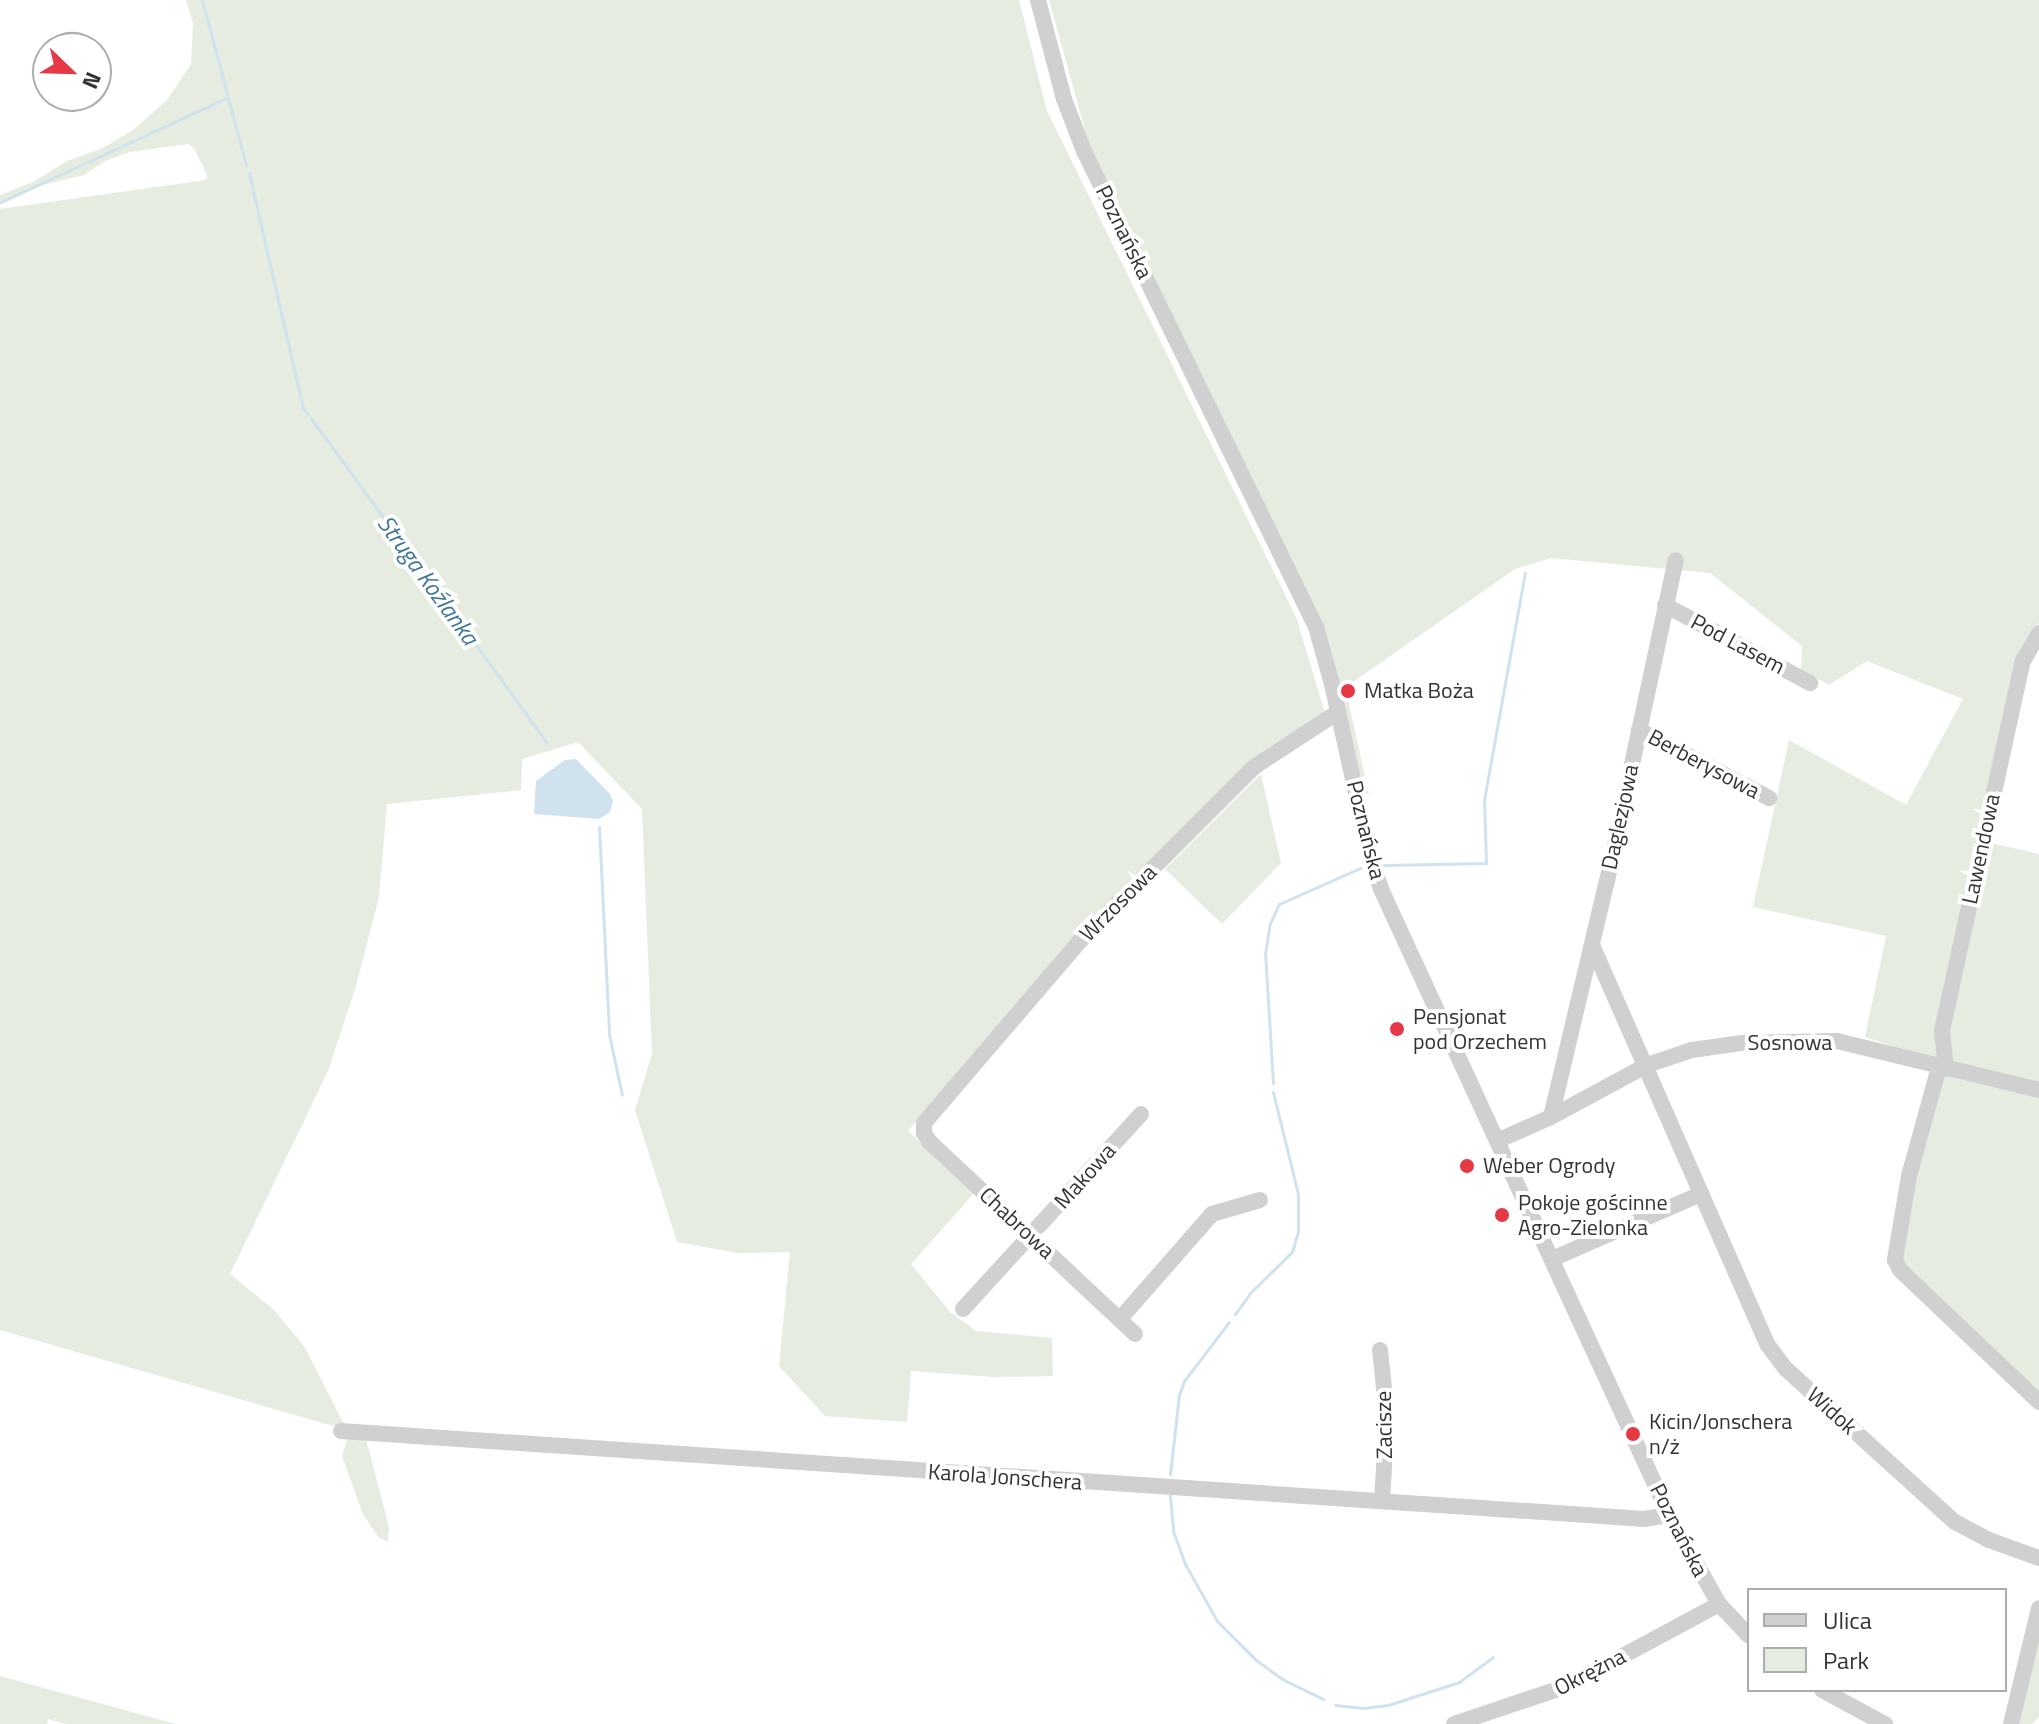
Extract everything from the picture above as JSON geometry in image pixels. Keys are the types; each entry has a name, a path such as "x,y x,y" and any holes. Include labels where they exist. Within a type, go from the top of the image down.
{"street":[{"name":"Poznańska","path":"1038,0 1061,90 1079,140 1309,611 1338,712 1378,881 1669,1515 1719,1604 1747,1634"},
{"name":"Daglezjowa","path":"1551,1117 1676,560"},
{"name":"Pod Lasem","path":"1665,605 1810,683"},
{"name":"Lawendowa","path":"2039,633 2023,661 2016,690 1942,1031 1942,1068 1909,1176 1895,1260 1900,1270 2039,1402"},
{"name":"Wrzosowa","path":"924,1123 1079,942 1244,777 1315,724 1338,712"},
{"name":"Berberysowa","path":"1639,730 1769,798"},
{"path":"1592,945 1647,1065"},
{"name":"Sosnowa","path":"1497,1141 1551,1117 1647,1065 1715,1045 1810,1039 1861,1045 1942,1068 2039,1090"},
{"name":"Widok","path":"1647,1065 1767,1344 1786,1369 1955,1522 1989,1540 2039,1558"},
{"name":"Makowa","path":"963,1309 1141,1114"},
{"name":"Chabrowa","path":"924,1123 926,1138 1135,1334"},
{"path":"1552,1259 1701,1194"},
{"path":"1120,1319 1212,1214 1260,1200"},
{"name":"Zacisze","path":"1380,1350 1387,1417 1382,1500"},
{"name":"Karola Jonschera","path":"341,1431 1644,1519 1669,1515"},
{"name":"Okrężna","path":"1454,1724 1488,1719 1585,1678 1719,1604"},
{"path":"2011,1724 2039,1608"},
{"path":"1826,1692 1885,1724"}],"green space":[{"path":"186,0 1019,0 1047,111 1296,617 1325,713 1076,937 908,1131 975,1192 911,1264 950,1312 976,1331 1052,1338 1053,1376 994,1377 911,1371 907,1422 825,1416 779,1366 790,1252 738,1253 677,1242 635,1110 652,1054 642,809 578,742 522,759 521,790 387,804 379,897 356,986 328,1071 230,1274 273,1309 304,1346 345,1426 333,1426 0,1330 0,209 206,180 207,175 194,148 188,144 130,152 107,160 84,175 42,185 0,204 0,195 33,182 67,161 101,149 132,131 167,100 191,64 193,23"},
{"path":"1049,0 2039,0 2039,623 2025,642 1978,840 2039,854 2039,1397 1905,1271 1898,1246 1945,1063 1865,1037 1886,936 1753,907 1789,740 1906,805 1963,699 1867,661 1829,685 1801,669 1802,646 1710,573 1551,558 1515,569 1353,682 1353,693 1348,700 1369,794 1362,793 1310,598 1088,141"},
{"path":"1261,774 1281,863 1222,924 1165,869"},
{"path":"365,1435 389,1527 388,1542 378,1537 363,1514 342,1456 348,1437"},
{"path":"2039,1642 2039,1717 2032,1724 2016,1724"},
{"path":"0,1676 176,1724 66,1724 48,1719 47,1724 0,1724"}],"water":[{"path":"576,759 610,794 613,801 610,812 599,819 534,814 536,781 565,760"}],"waterway":[{"name":"Struga Koźlanka","path":"202,0 246,165"},
{"path":"1,202 228,97"},
{"name":"Struga Koźlanka","path":"249,173 303,408 308,414"},
{"name":"Struga Koźlanka","path":"311,418 546,742"},
{"path":"1384,865 1486,863 1484,800 1525,573"},
{"path":"599,827 609,1034 622,1095"},
{"path":"1273,1083 1265,954 1270,923 1279,904 1360,868"},
{"path":"1235,1314 1251,1292 1292,1252 1298,1231 1298,1194 1273,1092"},
{"path":"1170,1474 1179,1395 1184,1381 1229,1322"},
{"path":"1170,1495 1173,1531 1184,1562 1217,1621 1256,1660 1282,1679 1323,1699"},
{"path":"1335,1705 1363,1708 1388,1705 1459,1682 1493,1657"}],"place":[{"name":"Matka Boża","path":"1348,691"},
{"name":"Pensjonat pod Orzechem","path":"1397,1029"},
{"name":"Weber Ogrody","path":"1467,1166"},
{"name":"Pokoje gościnne Agro-Zielonka","path":"1502,1215"},
{"name":"Kicin/Jonschera n/ż","path":"1633,1434"}]}
